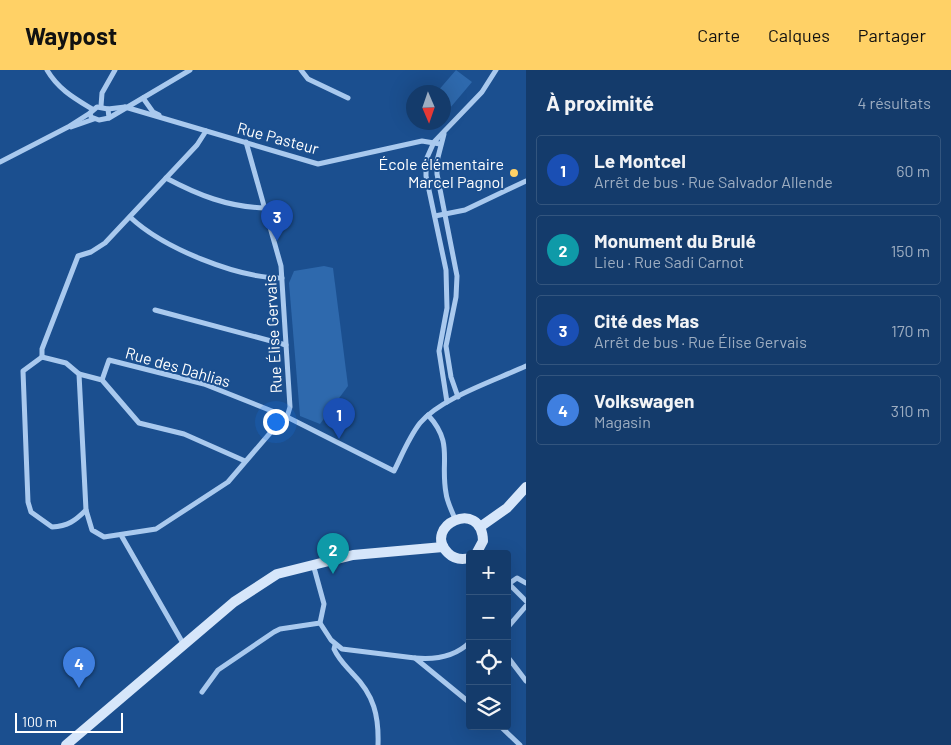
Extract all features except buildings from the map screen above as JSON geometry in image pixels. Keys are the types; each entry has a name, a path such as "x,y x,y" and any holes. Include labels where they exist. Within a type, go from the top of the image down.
{"main road":[{"path":"480,527 507,508 526,487"},
{"path":"466,559 456,558 449,554 444,547 442,538 444,528 455,519 469,519 480,527 483,541 478,550"},
{"path":"66,745 241,597 278,574 352,555 444,547"}],"street":[{"path":"47,70 54,83 91,111 94,119"},
{"path":"102,106 102,93 115,70"},
{"path":"68,127 81,125 94,119 110,118 125,107 190,70"},
{"path":"301,70 308,79 348,98"},
{"path":"447,402 439,351 448,296 446,270 426,176 426,160 434,142 482,92 496,70"},
{"name":"Rue Pasteur","path":"143,98 153,112 167,119"},
{"path":"0,162 68,127 91,111 102,106"},
{"path":"102,106 108,109 125,107"},
{"name":"Rue Pasteur","path":"125,107 318,164 422,141 434,142"},
{"path":"108,109 110,118"},
{"path":"42,357 42,348 78,256 91,252 105,242 198,145 206,131"},
{"path":"445,131 440,144 437,174 457,276 456,297 448,330 447,353 451,377 458,397"},
{"name":"Rue Élise Gervais","path":"86,510 92,530 104,537 156,528 228,482 277,424 287,417 290,407 281,266 246,142"},
{"path":"434,142 440,144"},
{"path":"166,178 198,195 244,207 264,208"},
{"path":"435,216 465,210 526,181"},
{"path":"130,217 142,229 162,242 236,272 264,278 282,278"},
{"path":"155,310 286,345"},
{"path":"42,357 66,363 79,374 102,380 139,423 184,434 245,461"},
{"path":"42,357 24,371 28,502 31,512 52,527 70,524 86,510 79,374"},
{"name":"Rue des Dahlias","path":"102,380 109,360 204,384 287,417"},
{"path":"287,417 394,471 412,437 428,415 447,402 526,366"},
{"path":"428,415 439,426 445,445 446,493 455,519"},
{"path":"121,535 184,645"},
{"path":"313,564 324,604 320,623 336,645 351,651 427,659 452,655 466,645"},
{"path":"511,583 517,578 526,583"},
{"path":"511,588 526,601"},
{"path":"511,623 526,606"},
{"path":"202,692 218,670 274,632 280,629 320,623"},
{"path":"336,645 334,650 342,664 361,682 376,707 378,745"},
{"path":"415,658 466,700"},
{"path":"511,661 526,682"},
{"path":"504,730 520,745"}],"shaded area":[{"path":"456,70 472,82 451,107 451,85 443,85"},
{"path":"324,266 333,268 348,386 320,424 300,416 289,283 294,271"}],"place":[{"name":"École élémentaire Marcel Pagnol","path":"514,173"},
{"name":"Cité des Mas","path":"277,241"},
{"name":"Le Montcel","path":"339,439"},
{"name":"Monument du Brulé","path":"333,574"},
{"name":"Volkswagen","path":"79,688"}]}
